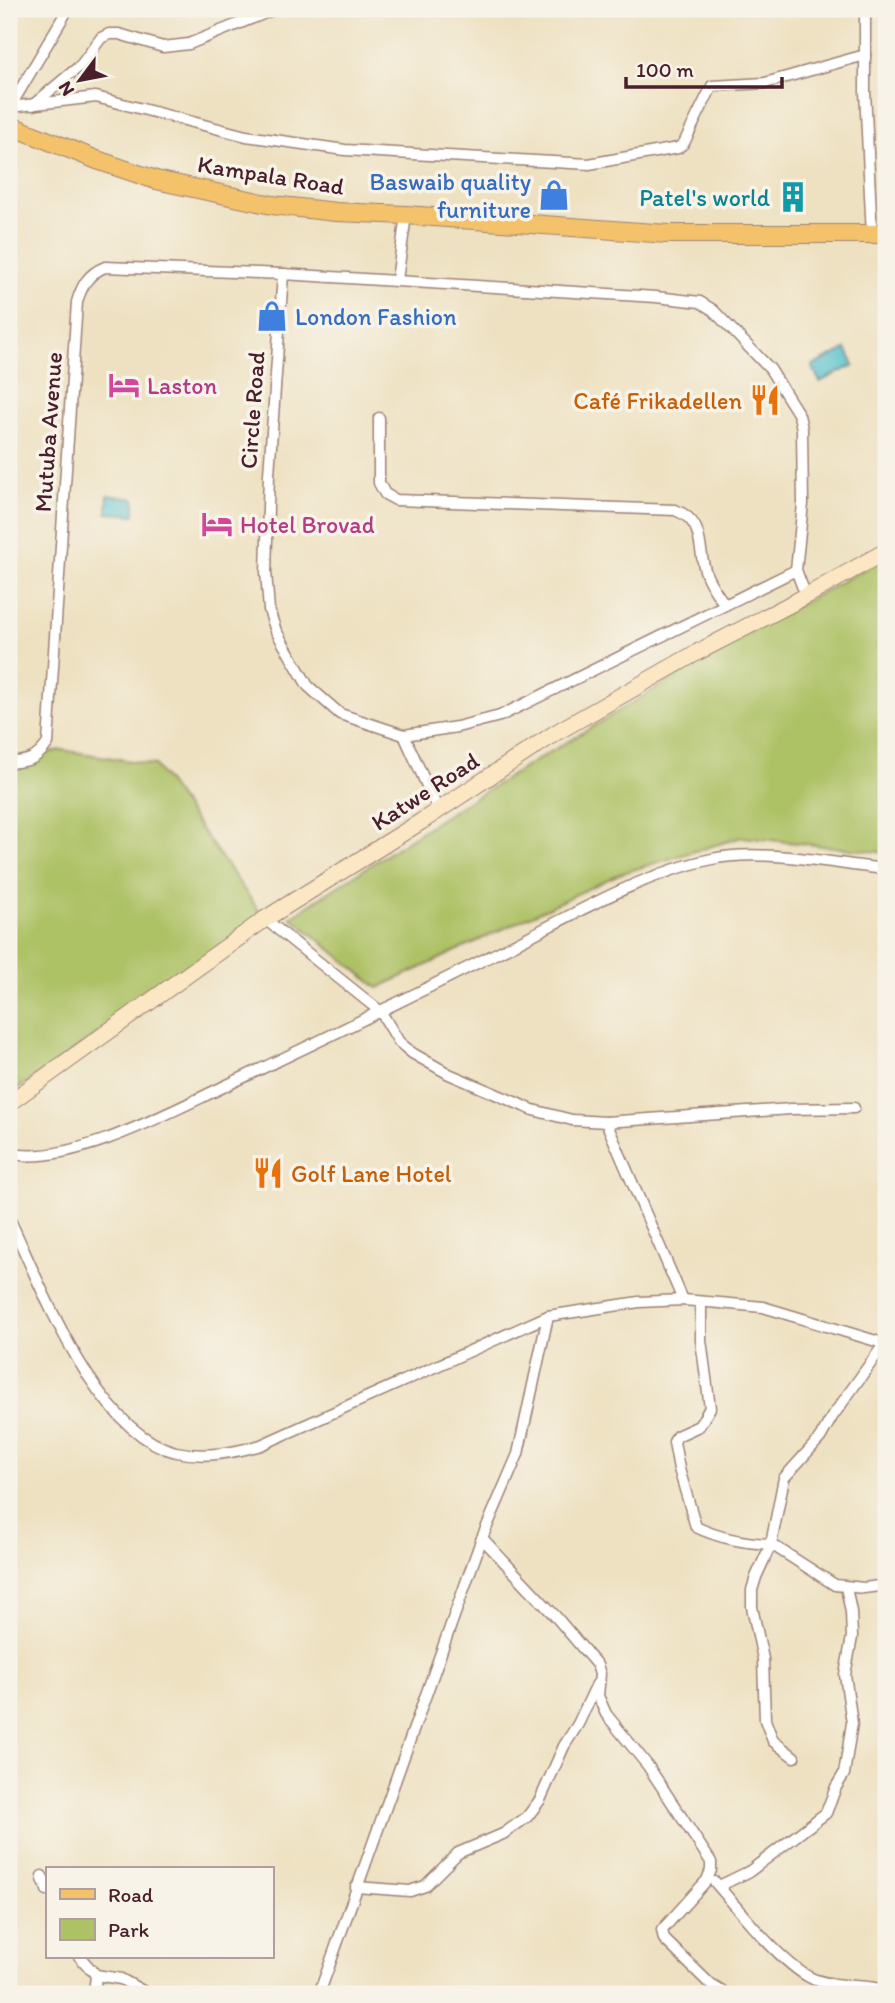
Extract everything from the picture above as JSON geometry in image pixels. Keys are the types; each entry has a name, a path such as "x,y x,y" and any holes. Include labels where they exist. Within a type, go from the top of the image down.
{"main road":[{"name":"Kampala Road","path":"9,117 97,160 156,180 272,205 336,212 667,234 879,235"}],"street":[{"path":"9,117 68,9"},
{"path":"9,117 33,105 81,65 101,38 109,34 119,34 163,47 175,47 189,44 275,9"},
{"path":"865,9 865,91 879,235"},
{"path":"33,105 96,97 246,136 345,150 589,164 678,148 684,143 712,86 765,83 865,55"},
{"path":"865,91 886,90 886,116"},
{"path":"397,280 406,215"},
{"name":"Mutuba Avenue","path":"9,763 39,756 48,743 77,302 81,288 95,271 105,267 283,274"},
{"path":"283,274 656,298 700,302 713,310 770,369 799,415 802,429 803,505 796,570 806,596"},
{"name":"Circle Road","path":"283,274 269,486 266,572 269,610 280,640 308,686 340,714 404,735 457,727 500,716 796,570"},
{"path":"379,418 379,483 385,494 396,500 675,510 686,514 693,521 707,577 725,605"},
{"name":"Katwe Road","path":"9,1102 265,919 557,732 696,653 886,551"},
{"path":"404,735 438,810"},
{"path":"9,1153 24,1157 64,1152 148,1122 381,1012 627,888 713,859 750,855 886,869"},
{"path":"265,919 381,1012 405,1048 449,1074 533,1110 572,1120 606,1122 791,1109 854,1108"},
{"path":"606,1122 683,1300"},
{"path":"9,1218 87,1376 116,1415 146,1439 175,1451 206,1455 234,1453 261,1445 548,1316 639,1302 683,1300 763,1307 886,1343 832,1417 820,1438 785,1478 771,1544 752,1590 752,1607 763,1659 765,1720 773,1741 794,1757"},
{"path":"701,1302 701,1340 707,1369 710,1408 699,1426 677,1436 674,1442 696,1527 713,1536 743,1543 771,1544 820,1577 846,1587 886,1585"},
{"path":"319,1994 482,1538 518,1454 548,1316"},
{"path":"482,1538 597,1665 600,1679 598,1696 606,1714 648,1766 712,1862 709,1875 662,1930 664,1939 711,1985 726,1994"},
{"path":"764,1561 783,1553"},
{"path":"719,1886 750,1871 826,1813 836,1787 845,1774 852,1723 845,1675 852,1637 852,1612 846,1587"},
{"path":"356,1887 411,1891 425,1886 458,1853 503,1834 527,1816 540,1800 564,1746 579,1724 600,1679"},
{"path":"709,1875 785,1958 811,1978 886,1990"},
{"path":"42,1876 46,1887"},
{"path":"81,1958 96,1975 121,1979 148,1994"},
{"path":"94,1994 96,1975"}],"green space":[{"path":"886,557 886,853 742,837 619,874 378,988 291,917 454,810 760,626"},
{"path":"62,750 155,765 265,919 9,1095 9,759"}],"water":[{"path":"846,349 854,365 820,382 812,366"},
{"path":"108,495 135,499 135,515 107,513"}],"place":[{"name":"Baswaib quality furniture","path":"554,195"},
{"name":"Patel's world","path":"793,197"},
{"name":"London Fashion","path":"272,316"},
{"name":"Laston","path":"124,385"},
{"name":"Café Frikadellen","path":"765,400"},
{"name":"Hotel Brovad","path":"217,524"},
{"name":"Golf Lane Hotel","path":"268,1173"}]}
